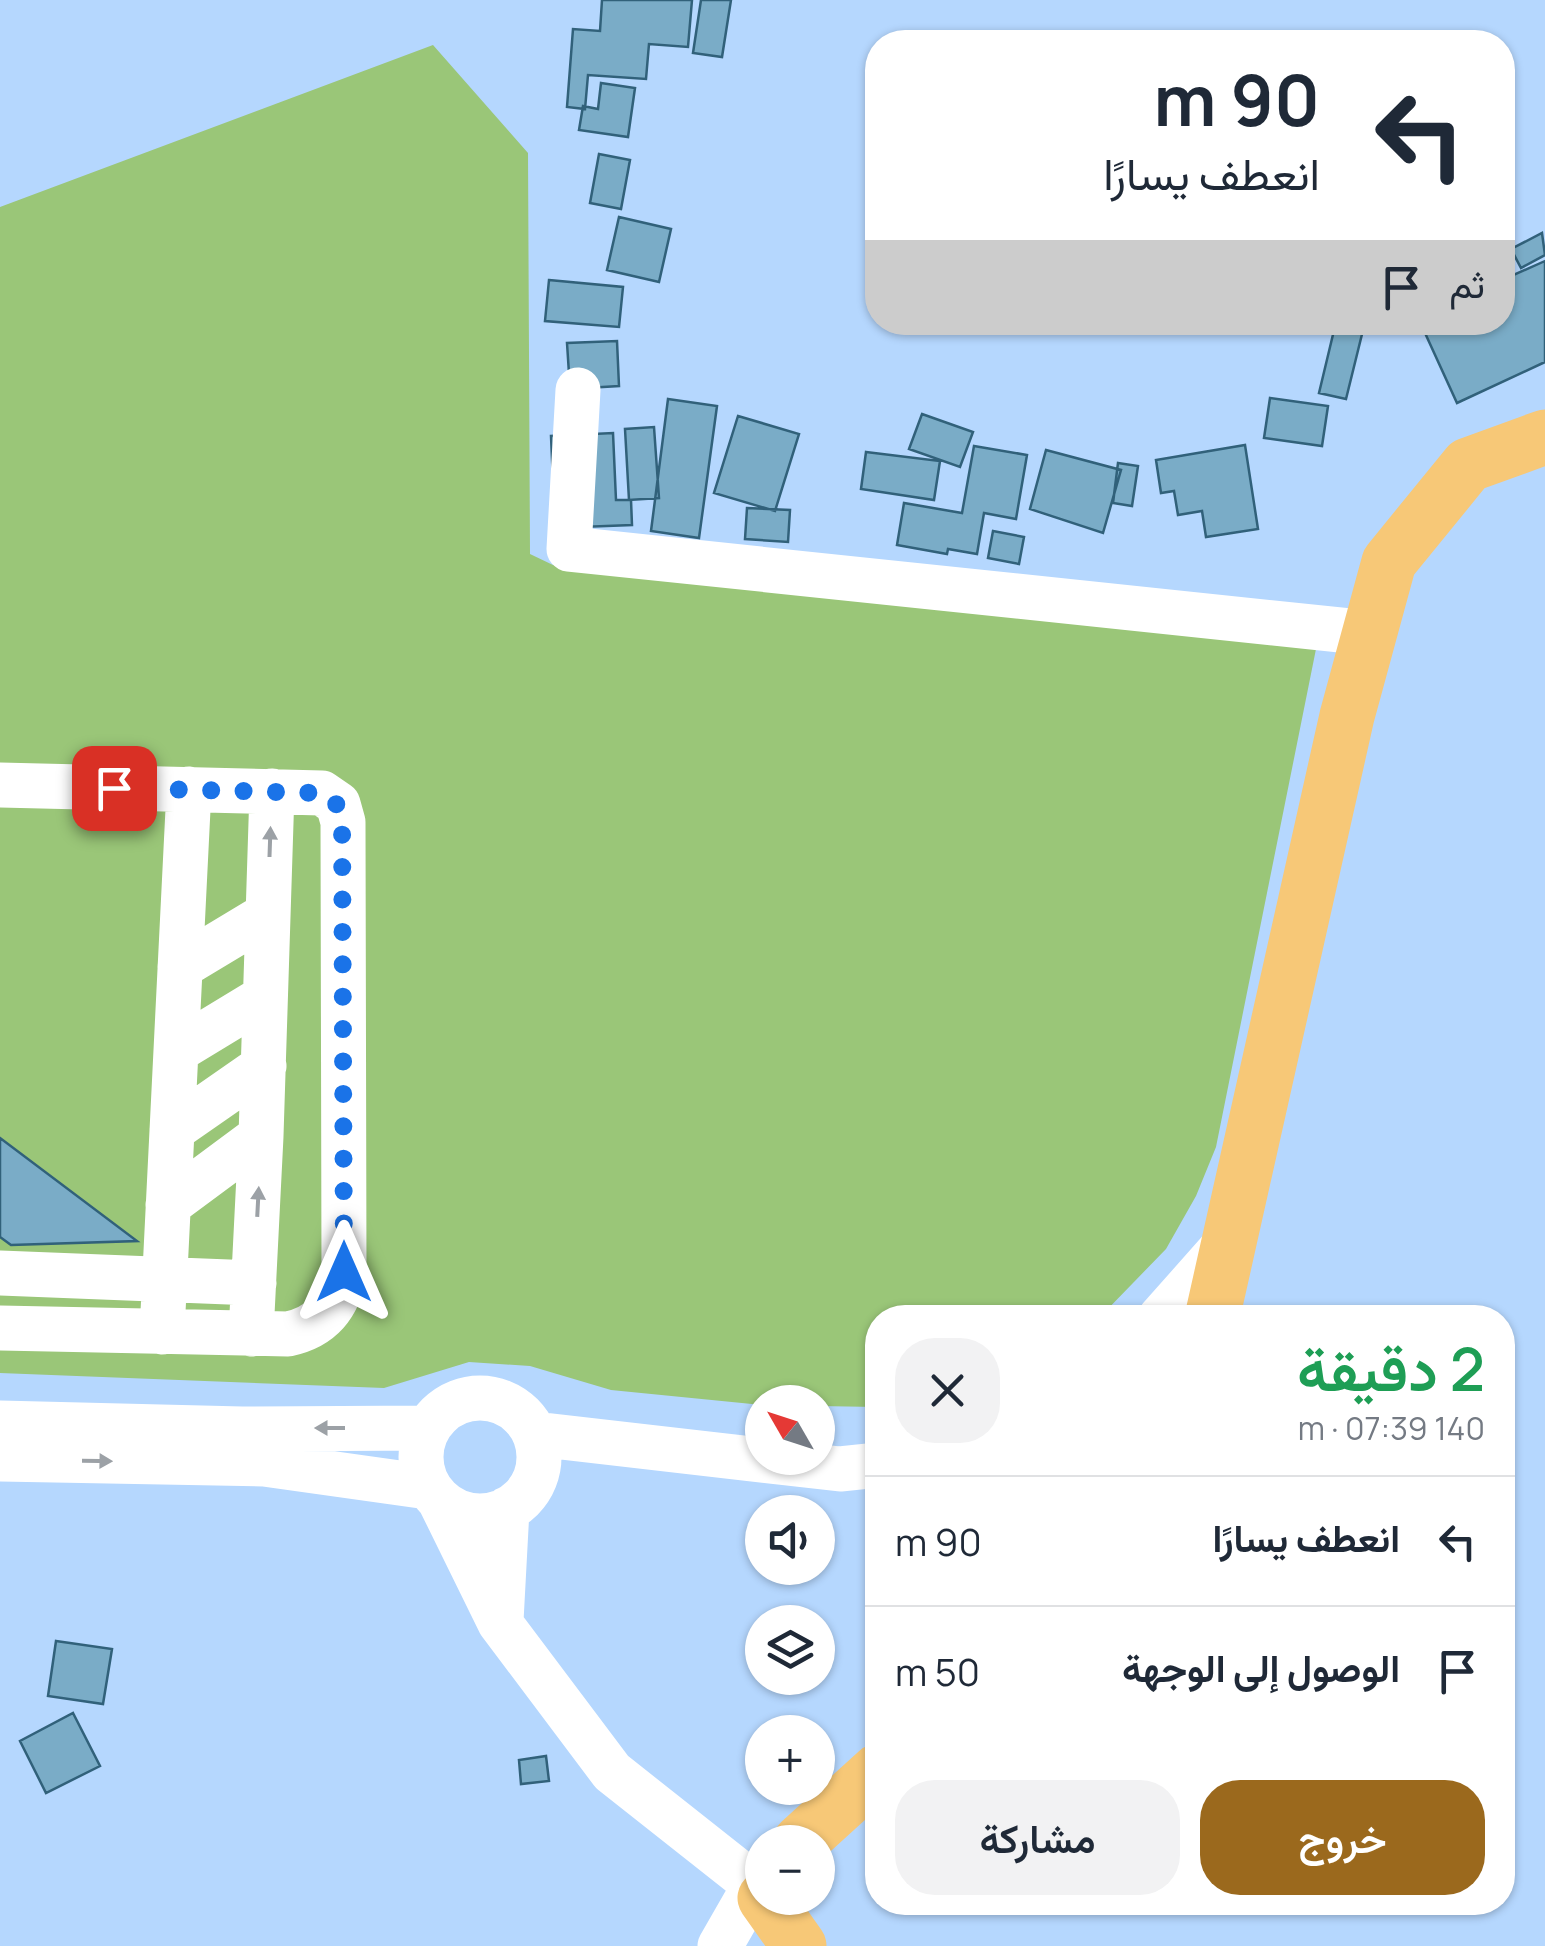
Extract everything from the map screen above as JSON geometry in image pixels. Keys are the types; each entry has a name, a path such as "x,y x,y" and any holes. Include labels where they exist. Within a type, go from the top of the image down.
{"main road":[{"path":"1215,1305 1368,633 1389,562 1468,465 1545,437"},
{"path":"819,1825 865,1784"},
{"path":"778,1915 799,1946"}],"street":[{"path":"578,390 569,549 1368,633"},
{"path":"0,784 322,793 331,797 342,812 344,1272 335,1303 314,1325 288,1334 0,1328"},
{"path":"162,1332 189,790"},
{"path":"251,1334 272,792"},
{"path":"180,967 268,914"},
{"path":"176,1051 265,997"},
{"path":"172,1130 264,1066"},
{"path":"168,1205 261,1136"},
{"path":"1172,1305 1230,1239"},
{"path":"0,1273 254,1282"},
{"path":"0,1459 264,1464 434,1495 458,1512 478,1516 507,1508 530,1490 537,1472 535,1434 526,1418 511,1406 494,1398 475,1397 440,1412 428,1428 420,1457 434,1495 500,1623 612,1772 745,1876"},
{"path":"0,1423 428,1428"},
{"path":"535,1434 840,1469 865,1466"},
{"path":"500,1623 507,1508"},
{"path":"720,1946 745,1911"}],"green space":[{"path":"433,45 528,153 530,554 553,565 1316,649 1216,1147 1196,1196 1166,1249 1112,1305 865,1305 865,1407 835,1406 835,1385 745,1385 745,1403 611,1390 530,1366 469,1362 384,1388 0,1373 0,207"}],"building":[{"path":"602,0 692,0 688,47 649,44 646,79 588,75 585,109 567,107 573,29 600,31"},
{"path":"701,0 731,0 722,57 693,53"},
{"path":"601,83 635,88 628,137 579,130 583,106 598,109"},
{"path":"599,154 630,160 621,209 590,203"},
{"path":"619,217 671,229 659,282 607,270"},
{"path":"1542,233 1545,255 1521,268 1515,247"},
{"path":"1545,261 1545,362 1457,403 1426,335 1515,335 1515,274"},
{"path":"549,280 623,287 619,327 545,321"},
{"path":"1333,335 1362,335 1346,399 1319,393"},
{"path":"617,341 619,386 570,389 567,343"},
{"path":"1270,398 1328,406 1322,446 1264,438"},
{"path":"668,399 717,406 699,538 651,531"},
{"path":"922,414 973,432 960,467 909,449"},
{"path":"738,416 799,434 775,511 714,493"},
{"path":"654,427 659,498 629,500 625,429"},
{"path":"613,433 616,500 631,500 632,525 555,528 551,436"},
{"path":"1245,445 1258,529 1206,537 1202,511 1178,515 1174,491 1161,493 1156,460"},
{"path":"974,446 1027,455 1016,519 984,513 977,554 948,549 947,554 897,545 904,503 962,513"},
{"path":"1046,450 1121,470 1103,533 1030,509"},
{"path":"866,452 940,461 934,500 861,489"},
{"path":"1118,463 1138,466 1132,506 1113,503"},
{"path":"747,508 790,510 788,542 745,539"},
{"path":"993,531 1024,537 1019,564 988,558"},
{"path":"0,1138 137,1241 11,1245 0,1237"},
{"path":"56,1641 112,1649 103,1704 48,1696"},
{"path":"73,1713 100,1766 46,1793 20,1741"},
{"path":"546,1756 549,1781 521,1784 519,1760"}],"route":[{"path":"114,788 322,793 331,797 342,812 344,1272"}]}
